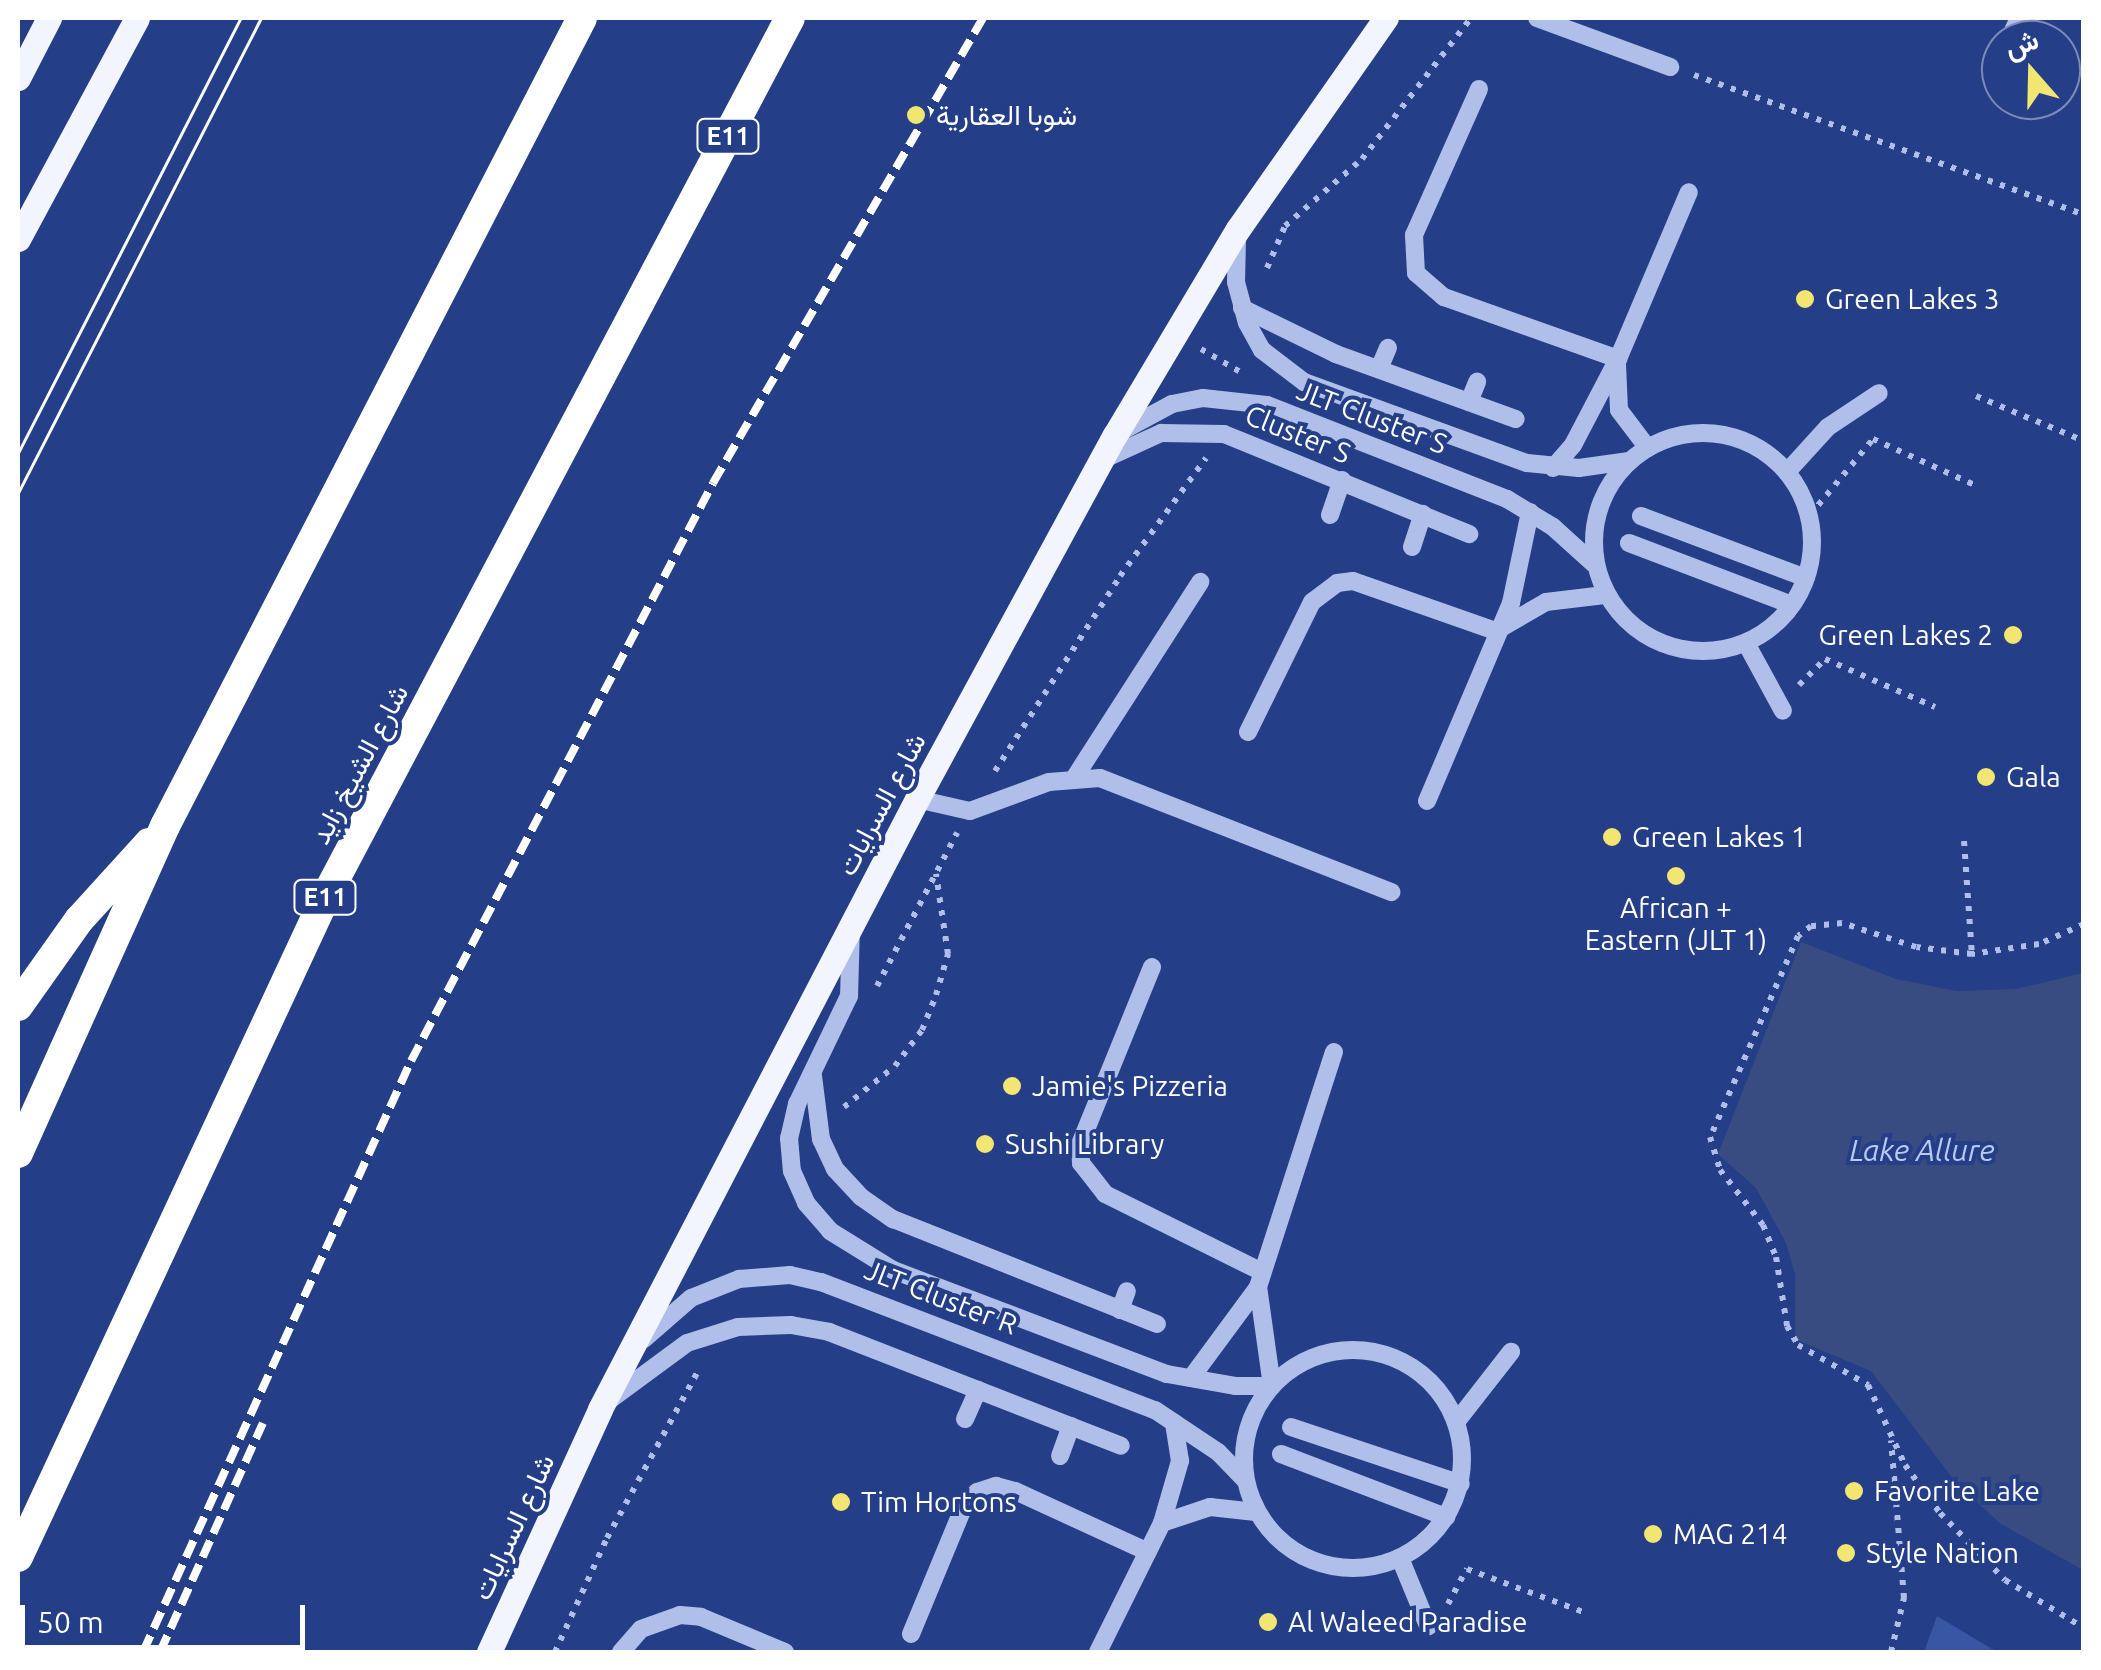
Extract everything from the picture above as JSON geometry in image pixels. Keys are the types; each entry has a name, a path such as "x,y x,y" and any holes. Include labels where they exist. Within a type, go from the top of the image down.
{"highway":[{"path":"18,1153 165,826 582,18"},
{"name":"شارع الشيخ زايد","path":"18,1557 325,898 790,18"},
{"path":"18,1006 79,920 165,826"}],"main road":[{"path":"20,67 49,18"},
{"path":"18,239 137,18"},
{"name":"شارع السرايات","path":"489,1652 600,1409 917,798 1115,435 1238,229 1386,18"}],"lane":[{"path":"1537,18 1670,67"},
{"path":"1479,90 1414,235 1416,273 1444,298 1618,359"},
{"path":"1554,468 1573,445 1618,359 1688,192"},
{"name":"JLT Cluster S","path":"1238,229 1242,308 1262,350 1304,382 1500,456 1554,468 1628,461"},
{"path":"1242,308 1379,369 1516,419"},
{"path":"1379,369 1388,348"},
{"path":"1618,359 1619,410 1647,447"},
{"path":"1469,402 1477,382"},
{"path":"1787,472 1828,427 1880,392"},
{"name":"JLT Cluster S","path":"1115,435 1172,404 1235,398 1530,512 1594,564"},
{"name":"Cluster S","path":"1104,459 1146,438 1192,430 1250,442 1470,534"},
{"path":"1712,432 1745,441 1787,472 1810,514 1806,578 1792,605 1749,642 1682,650 1625,621 1605,595 1594,564 1593,526 1605,491 1628,461 1647,447 1678,435 1712,432"},
{"path":"1330,515 1342,480"},
{"path":"1427,801 1521,573 1530,512"},
{"path":"1412,546 1423,514"},
{"path":"1641,516 1806,578"},
{"path":"1629,543 1792,605"},
{"path":"1248,732 1312,602 1337,582 1353,581 1496,631 1546,602 1605,595"},
{"path":"1075,777 1200,582"},
{"path":"1749,642 1783,711"},
{"path":"917,798 970,812 1075,777 1124,783 1392,892"},
{"name":"JLT Cluster R","path":"851,924 849,996 789,1138 792,1172 806,1202 830,1231 894,1270 1192,1378 1272,1386"},
{"path":"1152,967 1080,1144 1081,1164 1105,1194 1260,1279"},
{"path":"1192,1378 1260,1279 1334,1052"},
{"path":"813,1075 821,1140 835,1169 861,1197 893,1219 1036,1267 1120,1310 1157,1324"},
{"name":"JLT Cluster R","path":"620,1372 650,1330 691,1298 738,1280 790,1276 852,1292 1174,1422 1245,1480"},
{"path":"1260,1279 1272,1386"},
{"path":"1120,1310 1127,1291"},
{"path":"600,1409 687,1342 738,1327 791,1325 829,1332 1121,1446"},
{"path":"1336,1350 1374,1350 1410,1364 1438,1388 1458,1421 1461,1484 1446,1517 1420,1545 1400,1558 1368,1568 1304,1557 1256,1512 1245,1480 1252,1414 1272,1386 1300,1362 1336,1350"},
{"path":"1458,1421 1511,1352"},
{"path":"965,1419 978,1390"},
{"path":"1098,1652 1162,1522 1180,1461 1174,1422"},
{"path":"1060,1456 1071,1426"},
{"path":"1291,1427 1461,1484"},
{"path":"1281,1454 1446,1517"},
{"path":"910,1634 964,1506 977,1492 996,1486 1015,1491 1148,1552"},
{"path":"1162,1522 1210,1507 1256,1512"},
{"path":"1400,1558 1428,1626"},
{"path":"621,1652 641,1629 680,1615 701,1617 785,1652"}],"path":[{"path":"1670,67 2084,215"},
{"path":"1174,334 1248,376"},
{"path":"1976,396 2084,441"},
{"path":"1810,514 1873,438 1977,486"},
{"path":"1749,642 1800,686 1825,659 1935,707"},
{"path":"1964,841 1972,954"},
{"path":"830,1116 866,1093 922,1030 948,954 936,872"},
{"path":"2084,924 2039,944 1972,954 1916,947 1842,923 1810,926 1798,936 1710,1136 1720,1170 1762,1225 1776,1258 1787,1326 1798,1345 1812,1359 1868,1384 1906,1465 1953,1527 2006,1580 2084,1628"},
{"path":"1890,1432 1904,1598 1891,1652"},
{"path":"1420,1545 1447,1606 1467,1569 1583,1612"}],"shaded area":[{"path":"1937,1616 1997,1652 1924,1652"}],"water":[{"name":"Lake Allure","path":"1801,942 1896,979 1956,991 2016,989 2083,973 2083,1570 2001,1524 1957,1484 1871,1371 1795,1339 1795,1274 1786,1243 1756,1188 1718,1154"}],"tram line":[{"path":"18,453 241,18"},
{"path":"18,493 261,18"}],"railway":[{"path":"143,1652 411,1061 713,483 983,18"},
{"path":"160,1652 263,1423"}],"place":[{"name":"شوبا العقارية","path":"916,115"},
{"name":"Green Lakes 3","path":"1805,299"},
{"name":"Green Lakes 2","path":"2013,635"},
{"name":"Gala","path":"1986,777"},
{"name":"Green Lakes 1","path":"1612,837"},
{"name":"African + Eastern (JLT 1)","path":"1676,876"},
{"name":"Jamie's Pizzeria","path":"1012,1086"},
{"name":"Sushi Library","path":"985,1144"},
{"name":"Favorite Lake","path":"1854,1491"},
{"name":"Tim Hortons","path":"841,1502"},
{"name":"MAG 214","path":"1653,1534"},
{"name":"Style Nation","path":"1846,1553"},
{"name":"Al Waleed Paradise","path":"1268,1622"}]}
